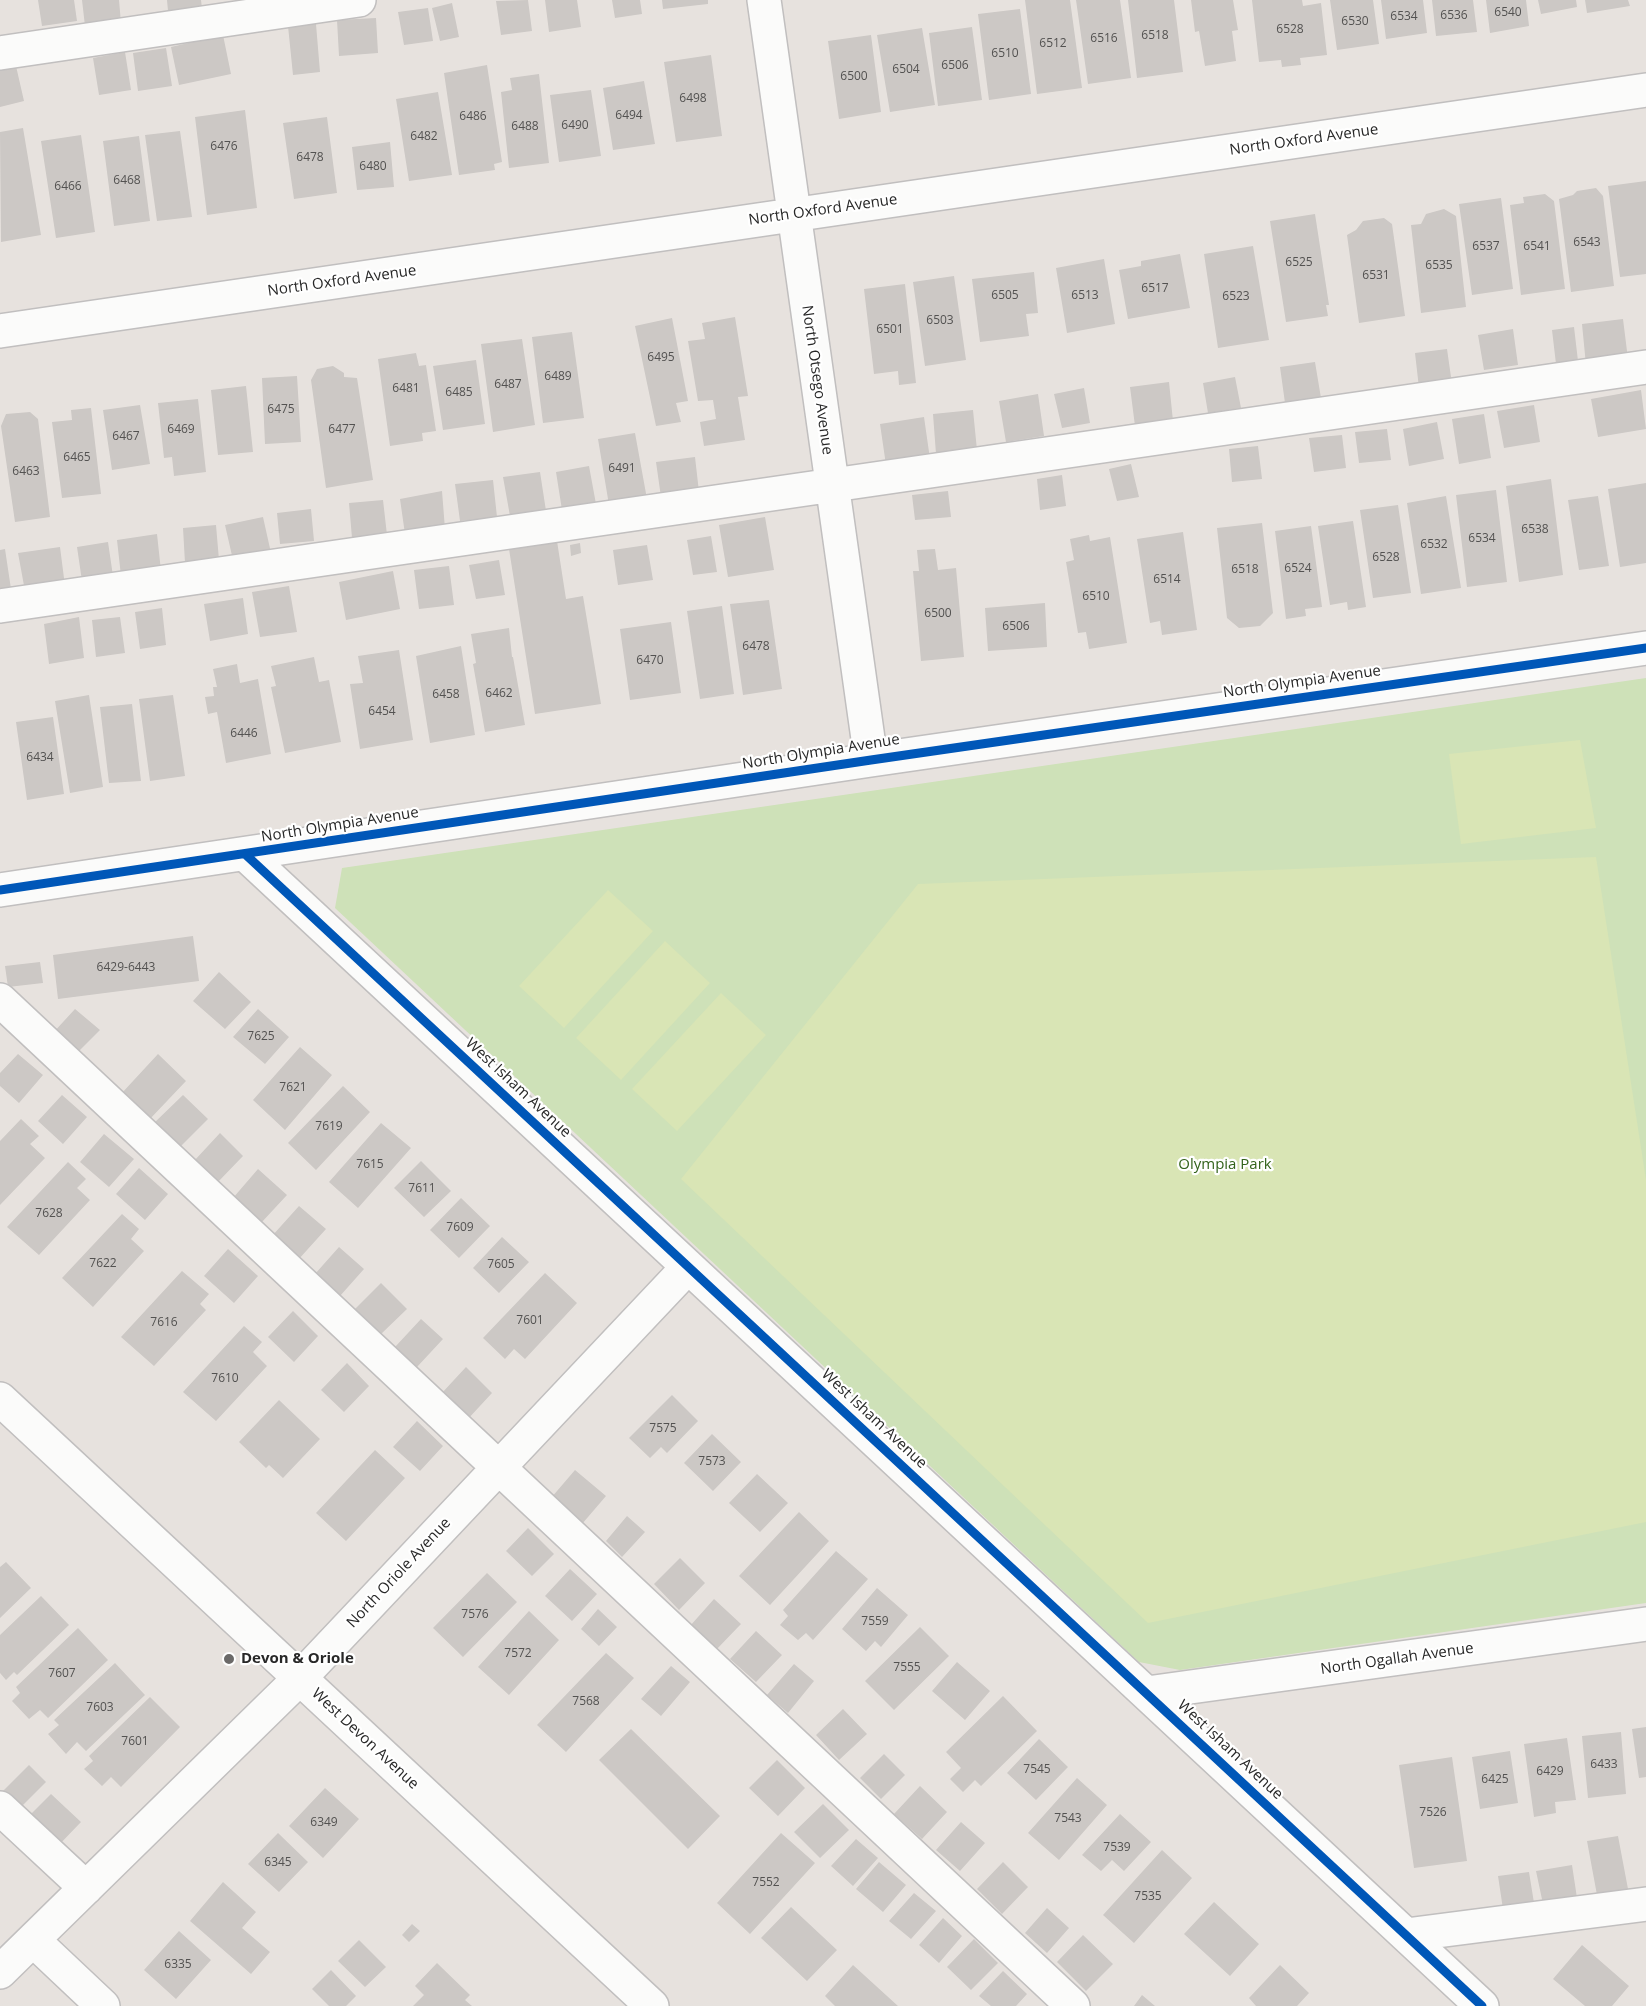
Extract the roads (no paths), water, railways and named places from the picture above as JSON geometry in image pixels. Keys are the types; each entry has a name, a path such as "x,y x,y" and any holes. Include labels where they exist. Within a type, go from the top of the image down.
{"street":[{"path":"0,53 359,0"},
{"name":"North Otsego Avenue","path":"764,0 871,760"},
{"name":"North Oxford Avenue","path":"0,331 1646,90"},
{"path":"0,606 1646,367"},
{"name":"North Olympia Avenue","path":"0,890 871,760 1646,648"},
{"name":"West Isham Avenue","path":"245,854 1482,2006"},
{"path":"0,1000 1073,2006"},
{"name":"North Oriole Avenue","path":"0,1972 300,1678 688,1267"},
{"name":"West Devon Avenue","path":"0,1399 651,2006"},
{"name":"North Ogallah Avenue","path":"1147,1694 1646,1623"},
{"path":"0,1808 86,1888"},
{"path":"1406,1935 1646,1904"},
{"path":"33,1940 103,2006"}],"place":[{"name":"Devon & Oriole","path":"229,1659"}],"park label":[{"name":"Olympia Park","path":"1225,1165"}]}
